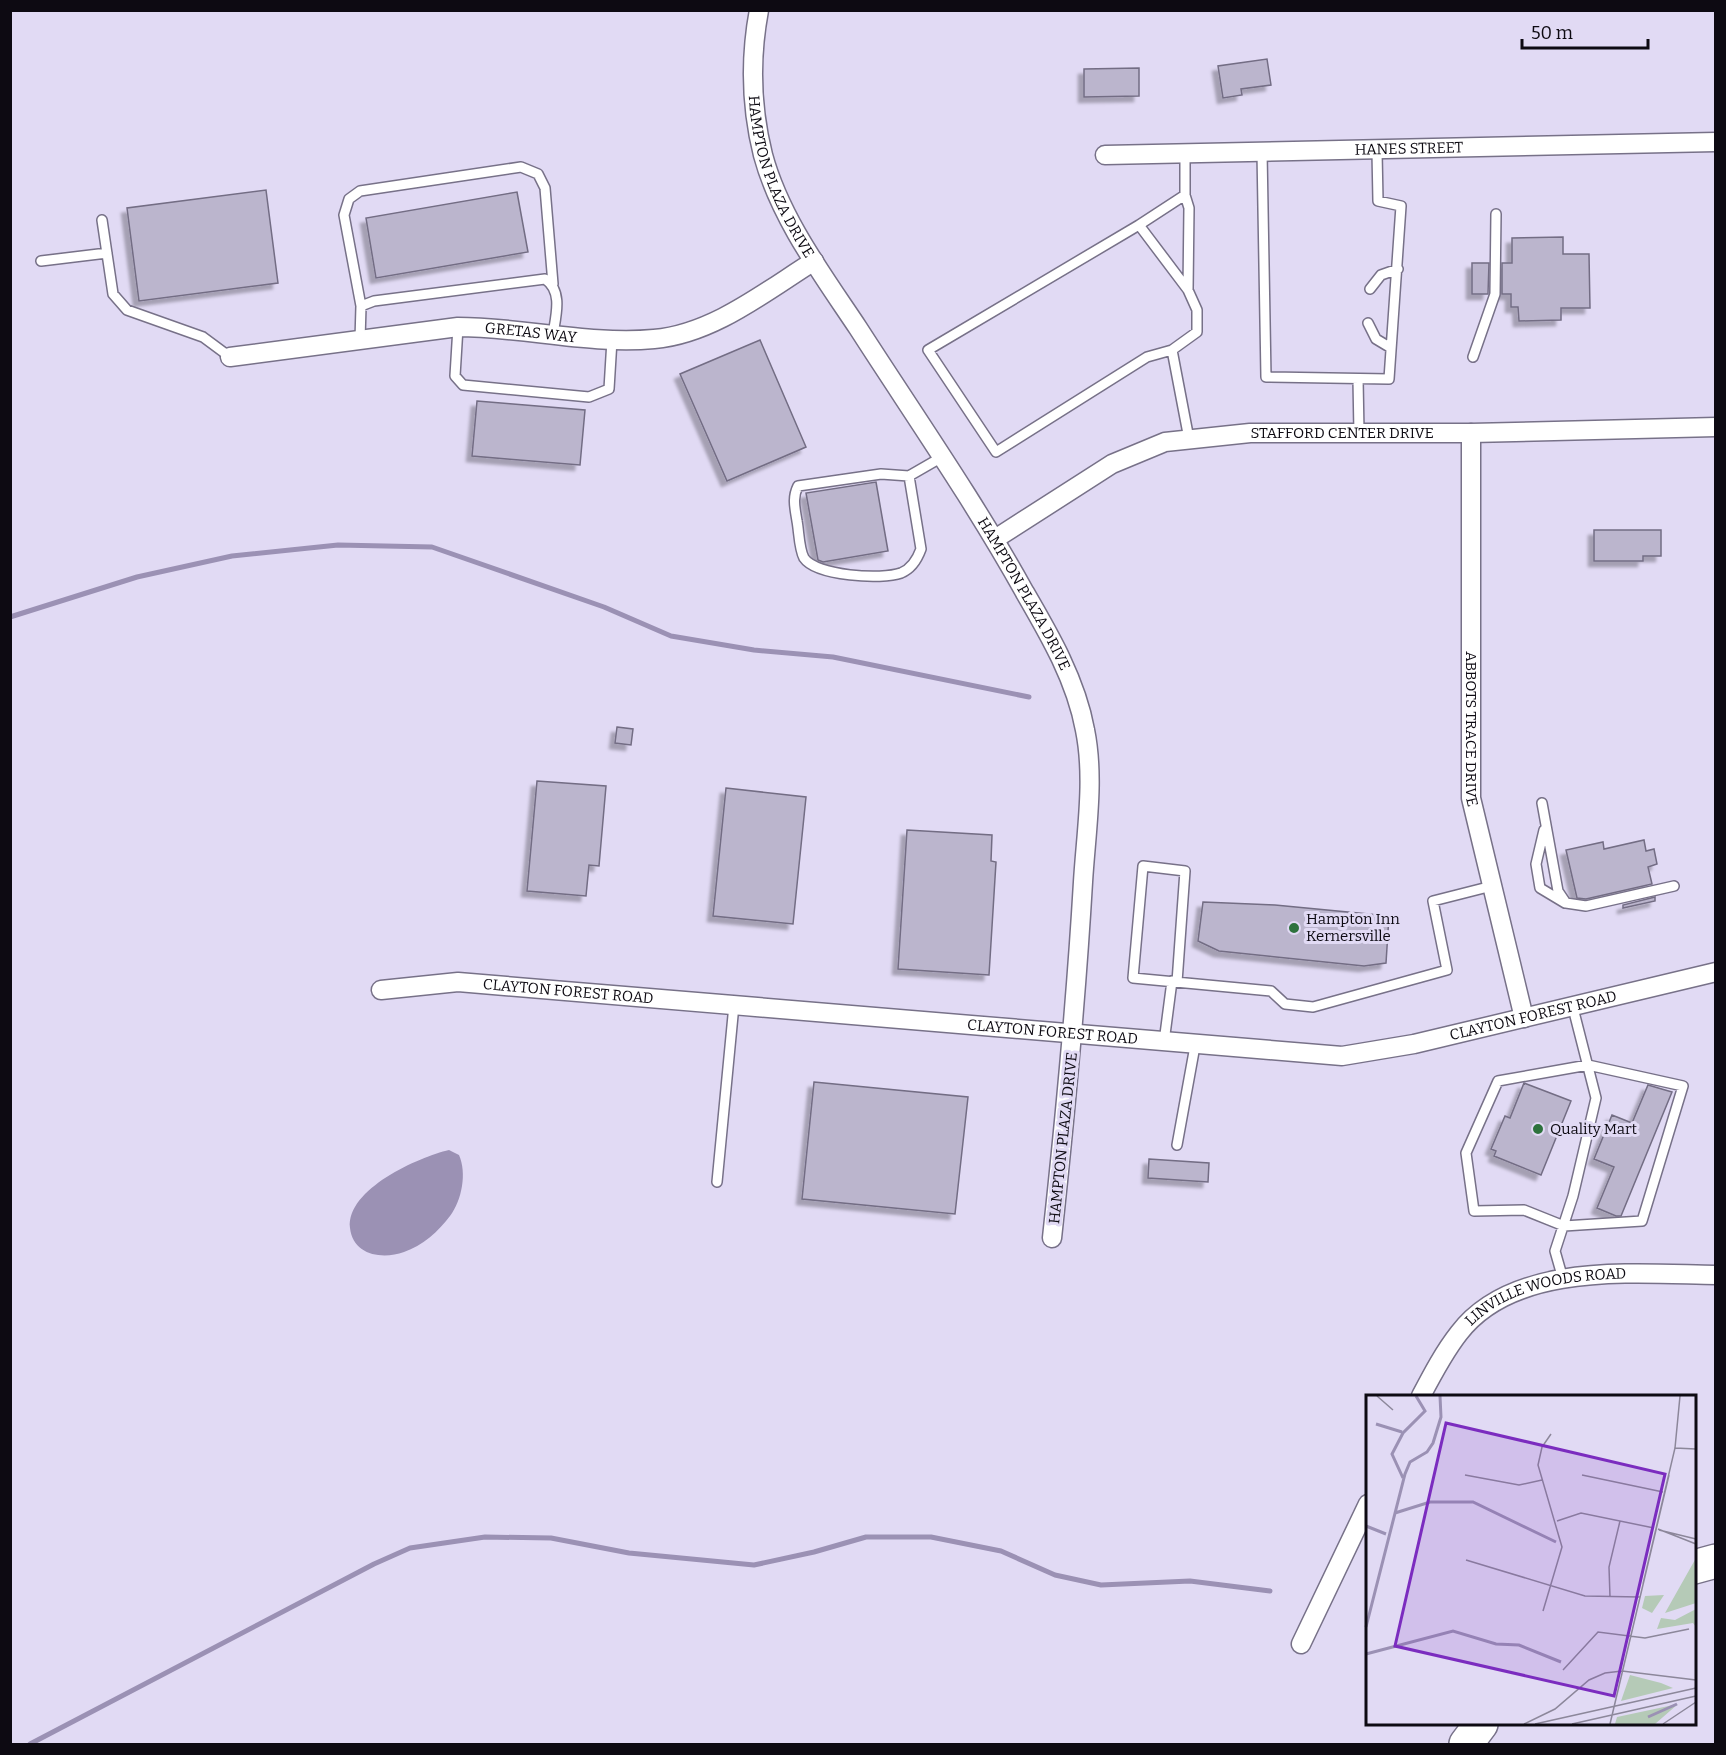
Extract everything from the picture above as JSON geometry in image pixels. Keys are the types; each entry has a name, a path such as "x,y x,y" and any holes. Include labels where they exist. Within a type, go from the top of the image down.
{"highway":[{"path":"1696,1567 1716,1561"},
{"path":"1466,1744 1480,1725"}],"street":[{"name":"HAMPTON PLAZA DRIVE","path":"759,10 753,54 752,93 757,127 775,190 814,261 995,539 1051,639 1072,686 1085,730 1089,777 1074,1033 1053,1238"},
{"name":"HANES STREET","path":"1104,155 1377,152 1716,142"},
{"name":"GRETAS WAY","path":"230,357 458,327 492,327 612,340 656,339 689,330 726,315 814,261"},
{"name":"STAFFORD CENTER DRIVE","path":"995,539 1112,464 1165,442 1250,433 1471,433 1716,427"},
{"name":"ABBOTS TRACE DRIVE","path":"1471,433 1471,798 1524,1018"},
{"name":"CLAYTON FOREST ROAD","path":"381,990 458,982 1074,1033 1195,1046 1342,1056 1386,1051 1716,972"},
{"name":"LINVILLE WOODS ROAD","path":"1422,1395 1459,1333 1475,1316 1523,1289 1563,1279 1638,1274 1716,1275"},
{"path":"1301,1644 1366,1508"}],"lane":[{"path":"1262,152 1266,377 1358,379 1389,378 1392,348 1401,206 1378,201 1377,152"},
{"path":"1185,154 1185,195 1189,208 1188,290"},
{"path":"360,340 361,306 344,215 349,199 360,191 521,167 537,174 544,188 553,284 558,309 553,334"},
{"path":"1139,225 1188,290 1197,310 1197,332 1172,350 1147,357 996,452 928,350 1139,225 1185,195"},
{"path":"1473,357 1495,294 1496,214"},
{"path":"102,220 113,294 128,310 203,337 230,357"},
{"path":"41,261 107,253"},
{"path":"1370,289 1381,274 1398,269"},
{"path":"361,306 374,301 491,284 544,279 553,284"},
{"path":"1368,323 1376,339 1392,348"},
{"path":"458,327 455,376 463,385 589,398 609,389 612,340"},
{"path":"1172,350 1189,440"},
{"path":"1358,379 1359,433"},
{"path":"909,476 921,549 916,561 904,572 892,576 835,573 815,567 803,557 793,496 798,486 881,474 909,476 942,457"},
{"path":"1542,803 1558,891 1566,903"},
{"path":"1545,825 1536,864 1540,888 1566,903 1586,906 1674,886"},
{"path":"1164,1042 1174,982 1185,871 1143,866 1133,978 1174,982 1271,991 1285,1004 1313,1007 1447,970 1433,901 1492,886"},
{"path":"717,1182 734,1005"},
{"path":"1563,1279 1555,1251 1564,1226 1596,1098 1573,1008"},
{"path":"1178,1145 1195,1046"},
{"path":"1588,1065 1683,1086 1642,1221 1564,1226 1524,1210 1474,1211 1466,1153 1498,1081 1588,1065"}],"shaded area":[{"path":"449,1150 459,1155 463,1178 458,1202 441,1227 417,1246 404,1252 378,1255 363,1250 352,1237 350,1228 352,1214 360,1200 372,1188 403,1167"}],"building":[{"path":"1267,59 1271,85 1241,89 1242,95 1223,98 1218,66"},
{"path":"1139,68 1139,96 1084,97 1084,69"},
{"path":"266,190 278,283 139,301 127,208"},
{"path":"517,192 528,252 376,278 366,218"},
{"path":"1563,237 1563,254 1589,254 1590,308 1561,308 1561,320 1519,321 1518,307 1511,307 1511,294 1502,294 1502,263 1512,263 1512,238"},
{"path":"1472,263 1489,263 1488,294 1472,294"},
{"path":"760,340 806,447 727,481 680,374"},
{"path":"477,401 585,410 580,465 472,456"},
{"path":"876,482 888,551 823,562 818,560 806,493"},
{"path":"1594,530 1661,530 1661,556 1643,556 1643,561 1594,561"},
{"path":"617,727 633,729 631,745 615,743"},
{"path":"537,781 606,786 599,866 589,865 586,896 527,891"},
{"path":"726,788 806,797 793,924 713,916"},
{"path":"907,830 992,835 991,861 996,862 989,975 898,969"},
{"path":"1644,840 1646,851 1654,849 1657,864 1648,867 1652,884 1586,899 1577,898 1566,850 1603,842 1604,849"},
{"path":"1655,897 1655,901 1623,908 1623,905"},
{"name":"Hampton Inn Kernersville","path":"1203,902 1275,905 1389,916 1386,963 1364,966 1219,951 1198,941"},
{"path":"814,1082 968,1097 955,1214 802,1199"},
{"path":"1524,1083 1571,1101 1541,1175 1494,1156 1496,1151 1491,1149 1505,1116 1510,1118"},
{"path":"1648,1085 1672,1092 1621,1216 1616,1216 1597,1208 1614,1167 1594,1159 1612,1115 1632,1123"},
{"path":"1149,1159 1209,1163 1208,1182 1148,1178"}],"waterway":[{"path":"10,617 137,577 232,556 338,545 432,547 604,607 671,636 754,650 833,657 1029,697"},
{"path":"30,1744 374,1564 410,1548 485,1537 551,1538 629,1553 754,1565 814,1552 866,1537 931,1537 1001,1551 1055,1575 1101,1585 1190,1581 1270,1591"}],"place":[{"name":"Hampton Inn Kernersville","path":"1294,928"},
{"name":"Quality Mart","path":"1538,1129"}]}
